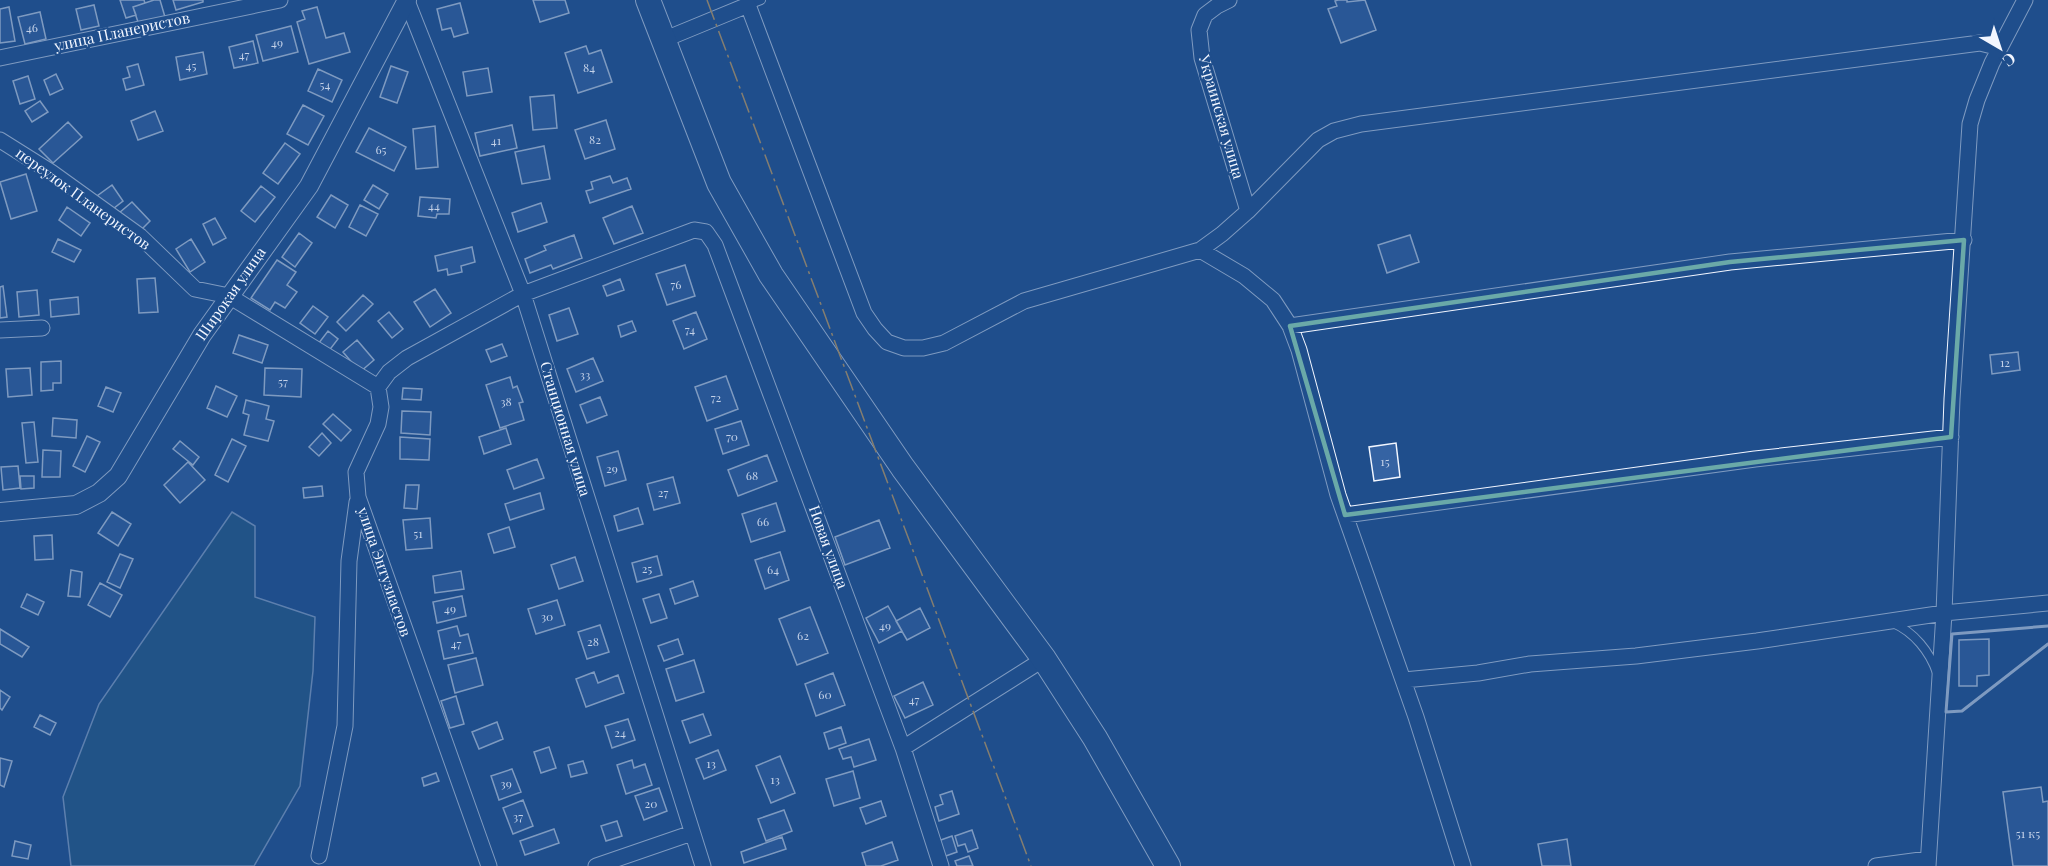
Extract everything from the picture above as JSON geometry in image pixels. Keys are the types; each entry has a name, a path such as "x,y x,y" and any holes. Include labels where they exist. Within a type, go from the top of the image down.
{"main road":[{"path":"648,0 719,183 771,275 903,468 1044,658 1095,738 1168,866"}],"street":[{"name":"улица Планеристов","path":"0,58 280,0"},
{"name":"Украинская улица","path":"1229,0 1205,15 1199,30 1202,58 1248,211"},
{"path":"1876,866 1928,863 1970,124 1981,90 2025,0"},
{"name":"Станционная улица","path":"407,1 523,294 703,866"},
{"name":"Широкая улица","path":"0,512 76,505 99,493 118,476 202,334 309,186 407,1"},
{"path":"663,40 754,3 864,314 887,342 904,348 923,348 944,343 1024,301 1200,250 1248,211 1318,140 1334,131 1361,124 1980,43 2000,48"},
{"name":"переулок Планеристов","path":"0,140 51,172 140,236 195,289 230,296 378,387"},
{"name":"Новая улица","path":"523,294 694,230 706,232 715,245 903,748 941,866"},
{"path":"1290,326 1730,262 1964,240"},
{"path":"1200,250 1244,276 1273,300 1290,326 1299,350 1338,495 1404,680 1463,866"},
{"path":"378,387 389,372 407,358 523,294"},
{"path":"0,330 42,328"},
{"name":"улица Энтузиастов","path":"378,387 381,408 378,424 356,472 358,497 489,866"},
{"path":"1345,515 1755,459 1951,437"},
{"path":"318,863 345,726 349,561 358,497"},
{"path":"1404,680 1478,673 1530,664 1636,656 1757,641 1944,613 2048,603"},
{"path":"903,748 1044,658"},
{"path":"596,866 692,833"}],"lane":[{"path":"1889,621 1902,627 1928,653 1940,680"}],"highlighted area":[{"path":"1964,240 1951,437 1345,515 1290,326 1730,262"}],"shaded area":[{"path":"232,512 255,526 255,597 315,617 313,671 300,786 254,866 71,866 63,797 99,704"}],"building":[{"path":"120,0 144,0 145,3 133,7 136,15 126,18"},
{"path":"160,0 165,17 139,25 133,7"},
{"path":"173,0 203,0 203,2 176,10"},
{"path":"533,0 565,0 569,13 540,22"},
{"path":"1347,0 1347,2 1365,0 1376,30 1341,43 1328,9 1337,6 1335,1"},
{"path":"460,3 468,33 454,37 451,28 442,30 437,9"},
{"path":"94,5 99,26 81,30 76,9"},
{"path":"9,7 15,41 0,43 0,9"},
{"path":"317,7 326,38 344,33 350,52 309,64 297,22 305,19 302,11"},
{"path":"40,12 46,39 25,44 18,17"},
{"path":"291,26 298,52 263,61 256,35"},
{"path":"253,41 258,63 234,68 229,47"},
{"path":"586,46 589,54 601,50 612,82 578,93 565,53"},
{"path":"203,52 207,74 180,80 176,57"},
{"path":"138,64 144,85 126,90 123,79 130,77 127,67"},
{"path":"391,66 408,72 397,103 380,97"},
{"path":"488,68 492,92 467,96 463,72"},
{"path":"318,69 342,80 332,102 308,91"},
{"path":"56,74 63,89 50,95 44,80"},
{"path":"28,76 35,99 20,104 13,81"},
{"path":"554,95 557,128 533,130 530,97"},
{"path":"40,101 48,112 32,122 25,111"},
{"path":"303,105 324,116 308,145 287,134"},
{"path":"155,111 163,131 138,140 131,121"},
{"path":"606,120 615,149 585,159 575,130"},
{"path":"68,122 82,137 53,163 39,149"},
{"path":"512,125 517,148 480,156 475,133"},
{"path":"435,126 438,167 416,169 413,129"},
{"path":"369,128 406,147 394,171 356,152"},
{"path":"285,143 300,154 278,184 263,173"},
{"path":"544,146 550,179 522,184 515,152"},
{"path":"26,174 37,211 11,219 0,182"},
{"path":"610,176 613,183 627,178 631,189 590,203 586,191 593,189 591,182"},
{"path":"112,185 123,201 109,212 97,196"},
{"path":"373,185 388,194 379,209 364,200"},
{"path":"261,186 275,197 255,222 241,211"},
{"path":"331,195 348,205 335,228 317,217"},
{"path":"420,197 450,199 449,214 437,214 436,218 418,216"},
{"path":"132,202 150,221 138,233 119,213"},
{"path":"541,203 547,222 518,232 512,213"},
{"path":"360,205 378,214 366,236 349,227"},
{"path":"632,206 643,233 614,244 603,218"},
{"path":"67,207 90,223 81,236 59,220"},
{"path":"215,218 226,238 213,245 203,224"},
{"path":"299,233 312,243 295,267 282,257"},
{"path":"574,235 582,258 553,269 551,265 530,273 525,259 546,250 544,246"},
{"path":"1410,235 1419,262 1387,273 1378,245"},
{"path":"58,239 81,250 74,262 52,252"},
{"path":"191,239 205,262 190,272 176,249"},
{"path":"472,247 475,262 461,266 462,272 448,275 447,269 438,271 435,256"},
{"path":"277,260 296,272 287,285 297,292 285,308 275,302 270,310 251,298"},
{"path":"685,265 695,296 667,305 656,274"},
{"path":"155,278 158,312 139,313 137,279"},
{"path":"620,279 624,290 607,296 603,286"},
{"path":"3,286 7,317 0,318 0,287"},
{"path":"435,289 451,313 430,327 414,302"},
{"path":"37,290 39,315 19,317 17,292"},
{"path":"363,295 373,304 346,331 337,322"},
{"path":"78,297 79,314 51,317 50,300"},
{"path":"313,306 328,317 315,334 300,323"},
{"path":"569,308 578,334 557,341 549,315"},
{"path":"389,312 403,329 392,338 378,321"},
{"path":"696,312 707,339 684,349 673,321"},
{"path":"632,321 636,331 621,337 618,326"},
{"path":"328,331 338,339 328,352 318,344"},
{"path":"239,335 268,345 262,363 233,353"},
{"path":"357,340 374,360 360,372 343,352"},
{"path":"502,344 507,356 491,362 486,350"},
{"path":"2018,352 2020,370 1992,374 1990,355"},
{"path":"593,358 603,381 576,392 567,369"},
{"path":"61,361 61,383 53,383 53,390 41,391 41,362"},
{"path":"30,368 32,395 8,397 6,369"},
{"path":"265,368 302,369 301,397 264,395"},
{"path":"726,376 738,409 707,421 695,387"},
{"path":"510,377 513,388 517,386 523,402 519,403 524,420 500,428 486,385"},
{"path":"216,386 237,396 227,417 207,408"},
{"path":"106,387 121,393 113,412 98,406"},
{"path":"403,388 422,389 421,400 402,399"},
{"path":"600,397 607,415 587,423 580,405"},
{"path":"246,400 269,406 266,419 274,421 268,441 244,435 249,415 243,413"},
{"path":"402,411 431,412 430,435 401,433"},
{"path":"333,414 351,430 341,441 323,424"},
{"path":"53,418 77,420 76,438 52,436"},
{"path":"741,421 749,445 723,454 715,429"},
{"path":"34,422 38,462 26,463 22,423"},
{"path":"506,428 511,444 484,454 479,437"},
{"path":"322,433 331,443 319,456 309,447"},
{"path":"87,436 100,442 85,472 73,466"},
{"path":"400,437 430,439 429,460 400,459"},
{"path":"232,439 246,446 228,482 215,475"},
{"path":"180,441 199,457 193,465 173,449"},
{"path":"1396,443 1400,477 1374,481 1369,447"},
{"path":"43,450 61,451 60,477 42,477"},
{"path":"618,451 626,480 605,486 597,457"},
{"path":"767,455 777,481 738,496 728,470"},
{"path":"537,459 544,478 514,489 507,470"},
{"path":"188,462 205,480 180,503 164,485"},
{"path":"18,466 20,488 3,490 1,467"},
{"path":"20,476 34,476 34,488 21,489"},
{"path":"673,477 680,503 654,510 647,484"},
{"path":"406,485 419,485 417,509 404,508"},
{"path":"322,486 323,496 304,498 303,488"},
{"path":"540,493 544,509 510,520 505,504"},
{"path":"776,503 785,531 751,542 742,514"},
{"path":"638,508 643,524 618,531 614,516"},
{"path":"112,512 131,524 118,546 98,533"},
{"path":"430,518 432,548 406,550 403,520"},
{"path":"879,520 890,548 845,565 835,537"},
{"path":"509,527 515,547 494,553 488,534"},
{"path":"52,535 53,559 35,560 34,536"},
{"path":"780,552 789,580 765,589 755,560"},
{"path":"120,554 133,559 120,588 107,582"},
{"path":"657,556 662,575 637,582 632,563"},
{"path":"575,557 583,581 559,589 551,565"},
{"path":"71,570 82,572 80,597 68,596"},
{"path":"461,571 464,589 435,593 433,576"},
{"path":"693,581 698,596 675,604 670,589"},
{"path":"100,583 122,595 110,617 88,605"},
{"path":"27,594 44,602 38,615 21,607"},
{"path":"659,594 667,618 651,623 643,599"},
{"path":"462,596 466,616 437,623 433,602"},
{"path":"557,600 565,625 536,634 528,609"},
{"path":"888,606 902,631 879,643 866,618"},
{"path":"810,607 828,653 797,665 779,619"},
{"path":"920,608 930,628 907,640 896,621"},
{"path":"600,625 609,652 587,659 578,632"},
{"path":"457,626 460,636 468,634 473,653 444,659 438,631"},
{"path":"0,629 29,647 22,657 0,644"},
{"path":"678,639 683,654 664,661 658,646"},
{"path":"1989,639 1989,675 1977,676 1977,686 1959,686 1959,640"},
{"path":"476,658 483,685 455,693 448,665"},
{"path":"694,660 704,692 676,701 666,669"},
{"path":"594,672 598,683 618,675 624,693 586,707 576,679"},
{"path":"833,673 845,705 816,716 805,684"},
{"path":"923,682 933,705 905,718 894,696"},
{"path":"0,690 10,697 2,710 0,708"},
{"path":"456,696 464,724 450,728 441,701"},
{"path":"703,714 711,735 690,743 682,721"},
{"path":"40,715 56,723 50,735 34,727"},
{"path":"628,719 635,740 612,748 605,726"},
{"path":"497,722 503,739 479,749 472,732"},
{"path":"841,727 846,743 829,749 824,733"},
{"path":"869,739 876,760 854,767 851,757 843,759 839,749"},
{"path":"549,747 556,768 541,773 534,752"},
{"path":"718,750 726,770 704,779 696,759"},
{"path":"780,756 795,793 771,803 756,766"},
{"path":"0,758 12,761 4,787 0,785"},
{"path":"632,760 634,768 645,764 652,785 626,794 617,765"},
{"path":"583,761 587,773 571,777 568,765"},
{"path":"512,769 521,792 499,800 491,776"},
{"path":"853,771 860,798 834,806 826,779"},
{"path":"436,773 439,781 424,786 422,778"},
{"path":"2041,787 2043,802 2048,801 2048,866 2013,866 2003,792"},
{"path":"659,788 667,811 644,820 635,796"},
{"path":"952,791 959,814 939,821 935,807 943,804 940,795"},
{"path":"523,800 533,826 513,834 503,808"},
{"path":"881,801 886,816 866,824 860,808"},
{"path":"784,810 792,831 766,841 758,819"},
{"path":"617,821 622,836 606,841 601,826"},
{"path":"554,829 559,843 525,855 520,841"},
{"path":"972,830 978,848 968,852 965,844 958,846 955,836"},
{"path":"952,836 957,852 943,857 938,841"},
{"path":"782,837 786,849 744,863 741,852"},
{"path":"1567,839 1571,866 1542,866 1538,844"},
{"path":"15,841 31,845 28,859 12,856"},
{"path":"892,842 898,860 881,866 866,866 862,853"},
{"path":"969,856 973,866 957,866 955,861"}],"wall":[{"path":"2048,626 1952,634 1946,712 1962,711 2048,644"}],"power":[{"path":"707,0 1031,866"}]}
